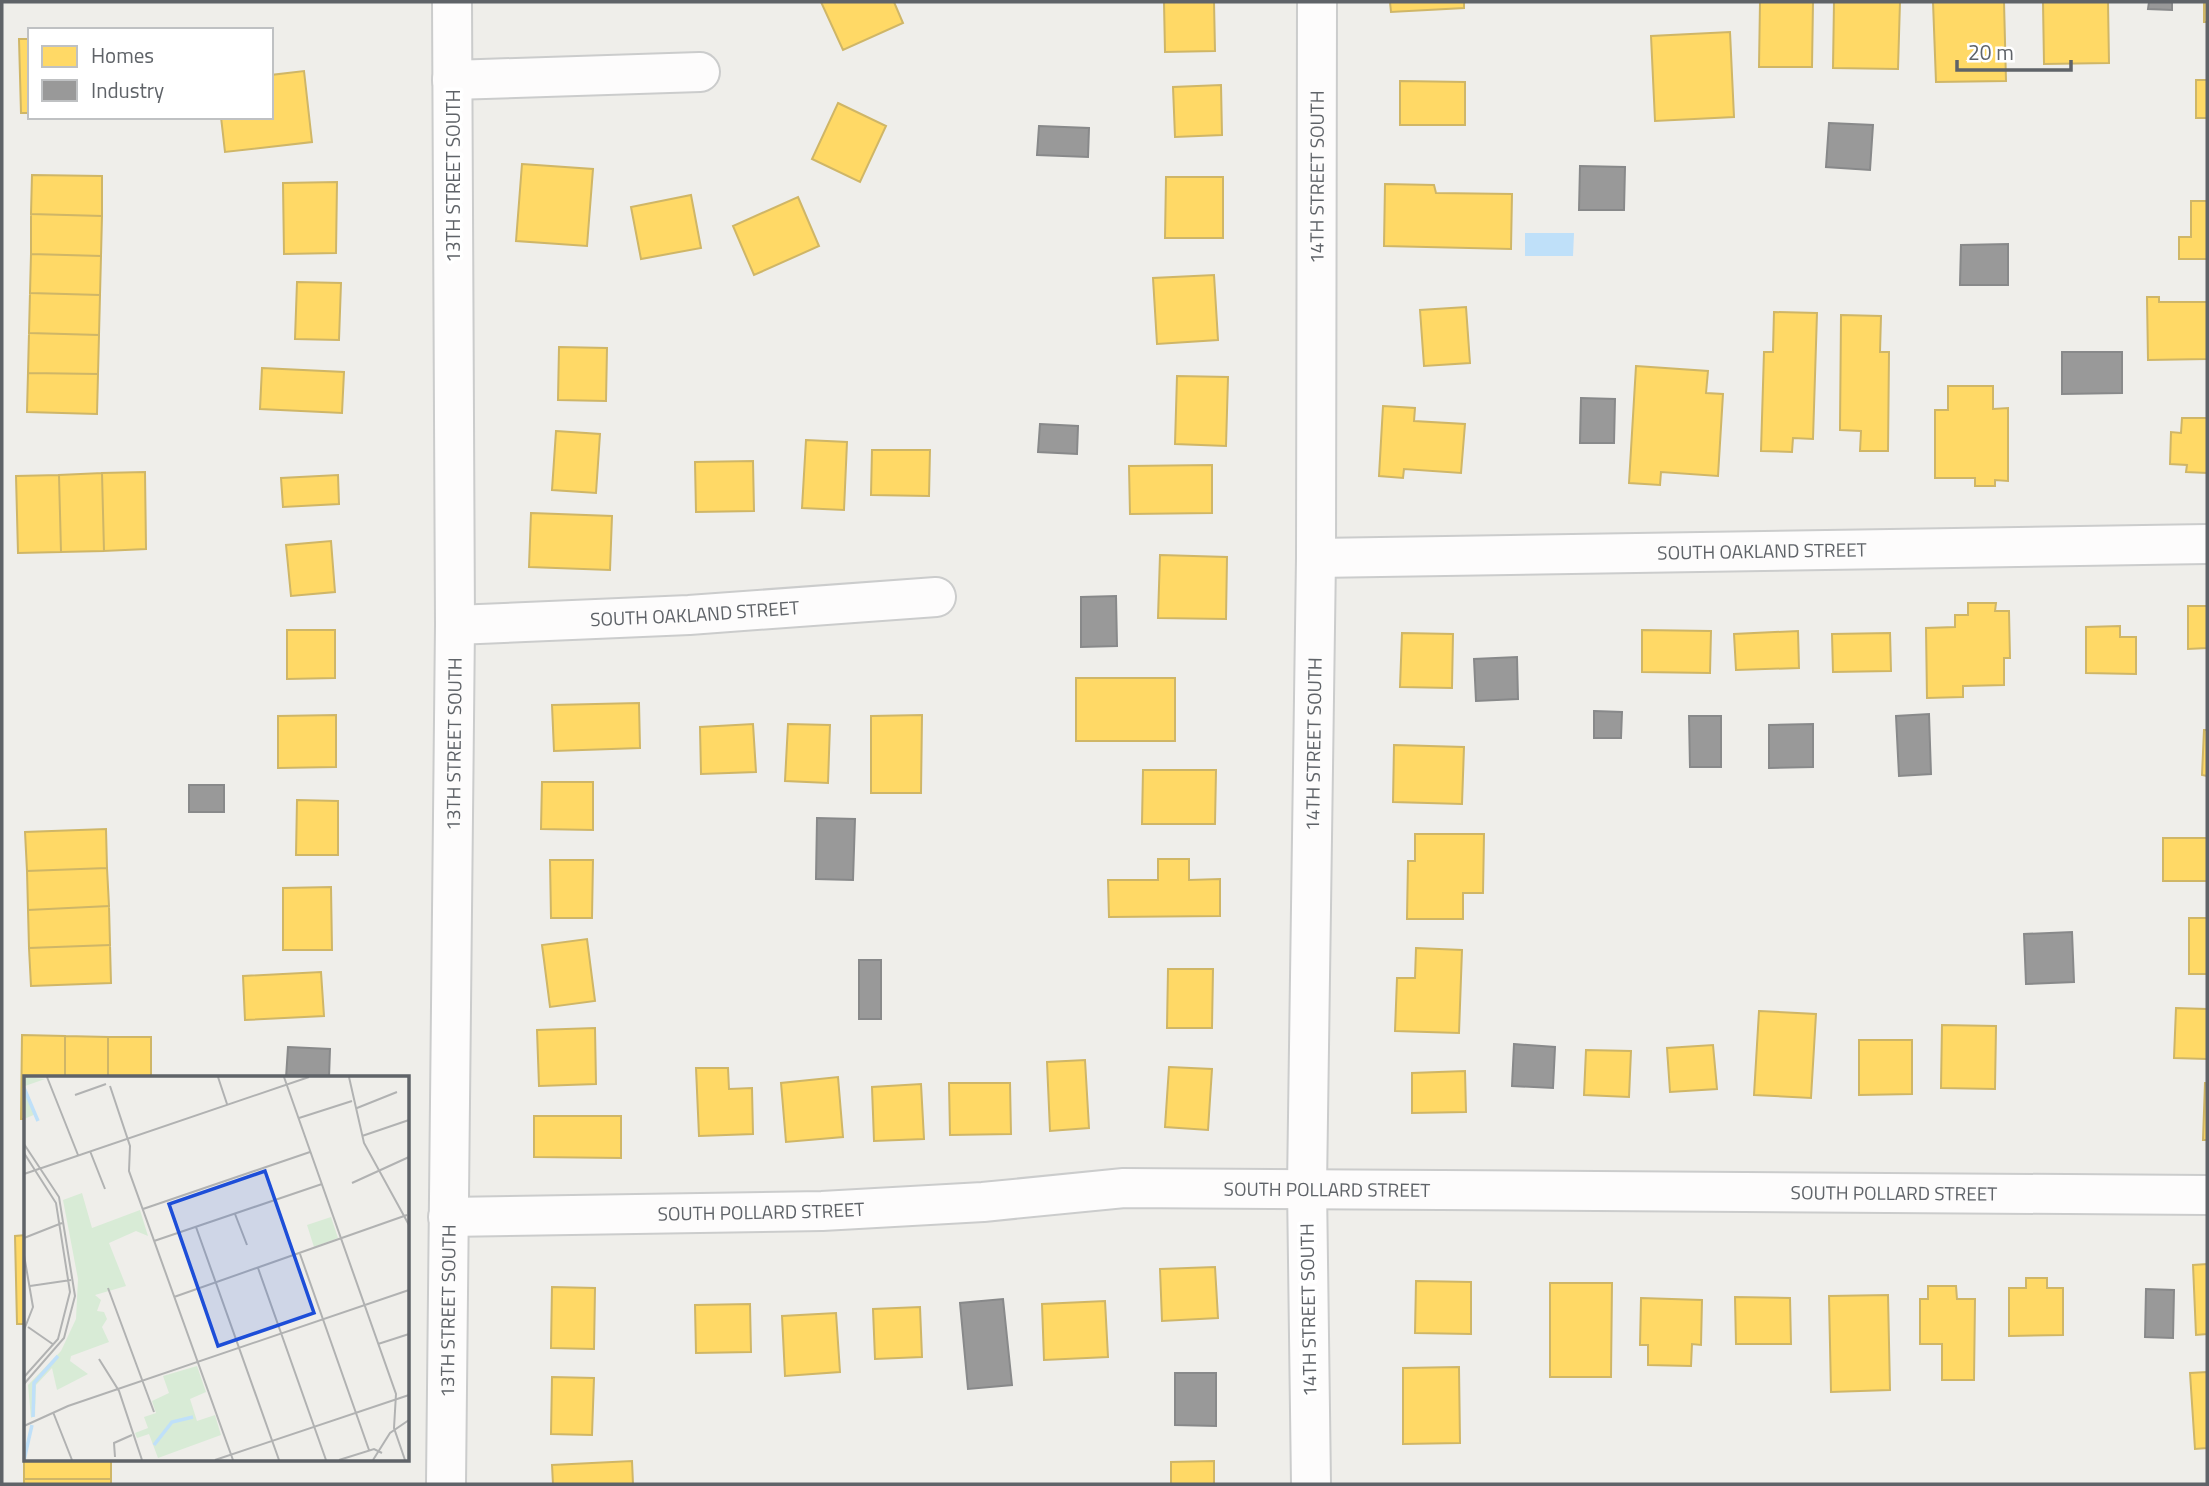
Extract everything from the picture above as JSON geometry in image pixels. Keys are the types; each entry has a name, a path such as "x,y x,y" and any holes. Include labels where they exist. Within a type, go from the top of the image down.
{"street":[{"name":"13TH STREET SOUTH","path":"446,1484 455,625 452,2"},
{"name":"14TH STREET SOUTH","path":"1311,1484 1307,1187 1316,558 1317,2"},
{"path":"452,80 700,72"},
{"name":"SOUTH OAKLAND STREET","path":"1316,558 2207,544"},
{"name":"SOUTH OAKLAND STREET","path":"455,625 689,615 936,597"},
{"name":"SOUTH POLLARD STREET","path":"449,1216 822,1212 983,1202 1124,1188 1307,1187 2207,1195"}],"water":[{"path":"1525,233 1574,233 1573,256 1525,256"}],"building: Homes":[{"path":"821,2 894,2 903,23 843,50"},
{"path":"1164,2 1214,2 1215,51 1165,52"},
{"path":"1390,2 1464,2 1464,8 1391,12"},
{"path":"1760,2 1813,2 1812,67 1759,67"},
{"path":"1834,2 1900,2 1898,69 1833,68"},
{"path":"1933,2 2004,2 2006,81 1936,82"},
{"path":"2043,2 2108,2 2109,63 2044,64"},
{"path":"2204,2 2207,2 2207,22 2204,22"},
{"path":"1730,32 1734,117 1655,121 1651,36"},
{"path":"19,39 28,39 28,113 21,113"},
{"path":"304,71 312,142 225,152 221,119 273,119 273,75"},
{"path":"2196,80 2207,80 2207,118 2196,118"},
{"path":"1400,81 1465,82 1465,125 1400,125"},
{"path":"1221,85 1222,135 1175,137 1173,87"},
{"path":"838,103 886,126 860,182 812,159"},
{"path":"522,164 593,169 587,246 516,241"},
{"path":"32,175 102,176 102,216 31,214"},
{"path":"1166,177 1223,177 1223,238 1165,238"},
{"path":"337,182 336,253 284,254 283,183"},
{"path":"1385,184 1434,185 1436,193 1512,194 1511,249 1384,246"},
{"path":"691,195 701,248 641,259 631,207"},
{"path":"798,197 819,246 754,275 733,226"},
{"path":"2191,201 2207,201 2207,259 2179,259 2179,237 2191,237"},
{"path":"31,214 102,216 101,256 31,254"},
{"path":"31,254 101,256 100,295 30,293"},
{"path":"1214,275 1218,340 1157,344 1153,278"},
{"path":"297,282 341,283 339,340 295,339"},
{"path":"30,293 100,295 99,335 29,333"},
{"path":"2147,297 2159,297 2159,302 2207,302 2207,359 2148,360"},
{"path":"1466,307 1470,363 1424,366 1420,310"},
{"path":"1774,312 1817,313 1813,439 1793,438 1792,452 1761,451 1764,352 1773,352"},
{"path":"1841,315 1881,316 1880,352 1889,352 1888,451 1860,451 1861,431 1840,430"},
{"path":"29,333 99,335 98,374 28,373"},
{"path":"559,347 607,348 606,401 558,400"},
{"path":"1636,366 1708,371 1706,393 1723,394 1718,476 1661,472 1660,485 1629,483"},
{"path":"262,368 344,372 342,413 260,409"},
{"path":"28,373 98,374 97,414 27,412"},
{"path":"1177,376 1228,377 1226,446 1175,444"},
{"path":"1948,386 1993,386 1993,409 2008,408 2008,481 1995,480 1995,486 1975,486 1975,478 1935,478 1935,410 1948,410"},
{"path":"1383,406 1415,408 1414,421 1465,424 1461,473 1404,469 1403,478 1379,476"},
{"path":"2182,418 2207,418 2207,473 2186,472 2187,465 2170,464 2171,432 2181,433"},
{"path":"556,431 600,434 596,493 552,490"},
{"path":"806,440 847,442 844,510 802,508"},
{"path":"872,450 930,450 929,496 871,495"},
{"path":"753,461 754,511 696,512 695,462"},
{"path":"1212,465 1212,513 1130,514 1129,466"},
{"path":"145,472 146,549 104,551 102,473"},
{"path":"102,473 104,551 61,552 59,475"},
{"path":"59,475 61,552 18,553 16,476"},
{"path":"338,475 339,504 283,507 281,478"},
{"path":"531,513 612,516 610,570 529,567"},
{"path":"331,541 335,592 291,596 286,545"},
{"path":"1160,555 1227,557 1226,619 1158,618"},
{"path":"1968,603 1996,603 1995,611 2009,611 2010,658 2004,658 2004,685 1963,686 1963,697 1927,698 1926,628 1955,627 1955,615 1968,615"},
{"path":"2188,606 2207,606 2207,648 2188,649"},
{"path":"2120,626 2120,637 2136,637 2136,674 2086,673 2086,627"},
{"path":"287,630 335,630 335,678 287,679"},
{"path":"1642,630 1711,631 1710,673 1642,672"},
{"path":"1798,631 1799,668 1736,670 1734,634"},
{"path":"1402,633 1453,634 1452,688 1400,687"},
{"path":"1890,633 1891,671 1833,672 1832,634"},
{"path":"1076,678 1175,678 1175,741 1076,741"},
{"path":"639,703 640,748 554,751 552,705"},
{"path":"336,715 336,767 278,768 278,716"},
{"path":"922,715 921,793 871,793 871,716"},
{"path":"753,724 756,772 701,774 700,727"},
{"path":"788,724 830,725 828,783 785,781"},
{"path":"2204,730 2207,730 2207,776 2202,775"},
{"path":"1394,745 1464,747 1462,804 1393,802"},
{"path":"1143,770 1216,770 1215,824 1142,824"},
{"path":"542,782 593,782 593,830 541,829"},
{"path":"297,800 338,801 338,855 296,855"},
{"path":"106,829 107,868 27,871 25,832"},
{"path":"1415,834 1484,834 1483,893 1463,893 1463,919 1407,919 1408,861 1415,861"},
{"path":"2163,838 2207,838 2207,881 2163,881"},
{"path":"1158,859 1189,859 1189,880 1220,879 1220,916 1109,917 1108,880 1158,880"},
{"path":"550,860 593,860 592,918 551,918"},
{"path":"107,868 109,906 28,910 27,871"},
{"path":"331,887 332,950 283,950 283,888"},
{"path":"109,906 110,945 29,948 28,910"},
{"path":"2189,918 2207,918 2207,974 2189,974"},
{"path":"587,939 595,1001 550,1007 542,945"},
{"path":"110,945 111,983 31,986 29,948"},
{"path":"1416,948 1462,950 1459,1033 1395,1031 1397,978 1415,978"},
{"path":"1168,969 1213,969 1212,1028 1167,1028"},
{"path":"321,972 324,1016 245,1020 243,976"},
{"path":"2176,1008 2207,1009 2207,1059 2174,1058"},
{"path":"1759,1011 1816,1014 1811,1098 1754,1095"},
{"path":"1942,1025 1996,1026 1995,1089 1941,1088"},
{"path":"595,1028 596,1084 539,1086 537,1030"},
{"path":"22,1035 65,1036 65,1076 24,1076 24,1119 21,1119"},
{"path":"65,1036 108,1037 108,1076 65,1076"},
{"path":"108,1037 151,1037 151,1076 108,1076"},
{"path":"1859,1040 1912,1040 1912,1094 1859,1095"},
{"path":"1713,1045 1717,1089 1670,1092 1667,1048"},
{"path":"1586,1050 1631,1051 1629,1097 1584,1095"},
{"path":"1085,1060 1089,1128 1050,1131 1047,1062"},
{"path":"1169,1067 1212,1069 1208,1130 1165,1127"},
{"path":"696,1068 728,1068 729,1089 752,1088 753,1134 699,1136"},
{"path":"1465,1071 1466,1112 1412,1113 1412,1073"},
{"path":"838,1077 843,1137 786,1142 781,1083"},
{"path":"949,1083 1010,1083 1011,1134 950,1135"},
{"path":"2205,1083 2207,1140 2203,1140"},
{"path":"921,1084 924,1139 874,1141 872,1087"},
{"path":"534,1116 621,1116 621,1158 534,1157"},
{"path":"24,1235 24,1324 17,1324 15,1236"},
{"path":"2207,1264 2207,1334 2196,1335 2193,1265"},
{"path":"1215,1267 1218,1318 1162,1321 1160,1269"},
{"path":"2026,1278 2047,1278 2047,1288 2063,1288 2063,1335 2009,1336 2009,1288 2026,1288"},
{"path":"1416,1281 1471,1282 1471,1334 1415,1333"},
{"path":"1550,1283 1612,1283 1611,1377 1550,1377"},
{"path":"1928,1286 1956,1286 1957,1299 1975,1299 1974,1380 1942,1380 1942,1344 1920,1344 1920,1299 1928,1299"},
{"path":"552,1287 595,1288 594,1349 551,1348"},
{"path":"1888,1295 1890,1390 1831,1392 1829,1296"},
{"path":"1735,1297 1790,1298 1791,1344 1736,1344"},
{"path":"1641,1298 1702,1300 1701,1345 1692,1344 1691,1366 1648,1365 1648,1345 1640,1345"},
{"path":"1105,1301 1108,1357 1044,1360 1042,1304"},
{"path":"750,1304 751,1352 696,1353 695,1305"},
{"path":"920,1307 922,1357 875,1359 873,1309"},
{"path":"836,1313 840,1372 785,1376 782,1316"},
{"path":"1459,1367 1460,1443 1403,1444 1403,1368"},
{"path":"2207,1372 2207,1448 2195,1449 2190,1373"},
{"path":"552,1377 594,1378 592,1435 551,1434"},
{"path":"632,1461 633,1484 553,1484 552,1465"},
{"path":"1214,1461 1214,1484 1171,1484 1171,1462"},
{"path":"24,1462 111,1462 111,1479 24,1479"},
{"path":"24,1479 111,1479 111,1484 24,1484"}],"building: Industry":[{"path":"2149,2 2172,2 2172,10 2148,9"},
{"path":"1829,123 1873,125 1870,170 1826,167"},
{"path":"1039,126 1089,128 1088,157 1037,155"},
{"path":"1580,166 1625,167 1624,210 1579,210"},
{"path":"2008,244 2008,285 1960,285 1961,245"},
{"path":"2062,352 2122,352 2122,393 2062,394"},
{"path":"1581,398 1615,399 1614,443 1580,443"},
{"path":"1040,424 1078,426 1077,454 1038,452"},
{"path":"1116,596 1117,646 1081,647 1081,597"},
{"path":"1517,657 1518,699 1476,701 1474,659"},
{"path":"1594,711 1622,712 1621,738 1594,738"},
{"path":"1929,714 1931,774 1899,776 1896,716"},
{"path":"1689,716 1721,716 1721,767 1690,767"},
{"path":"1813,724 1813,767 1769,768 1769,725"},
{"path":"189,785 224,785 224,812 189,812"},
{"path":"817,818 855,819 853,880 816,879"},
{"path":"2072,932 2074,982 2026,984 2024,934"},
{"path":"859,960 881,960 881,1019 859,1019"},
{"path":"1514,1044 1555,1047 1553,1088 1512,1086"},
{"path":"288,1047 330,1049 329,1076 286,1076"},
{"path":"2146,1289 2174,1290 2173,1338 2145,1337"},
{"path":"1003,1299 1012,1385 968,1389 960,1303"},
{"path":"1175,1373 1216,1373 1216,1426 1175,1425"}]}
